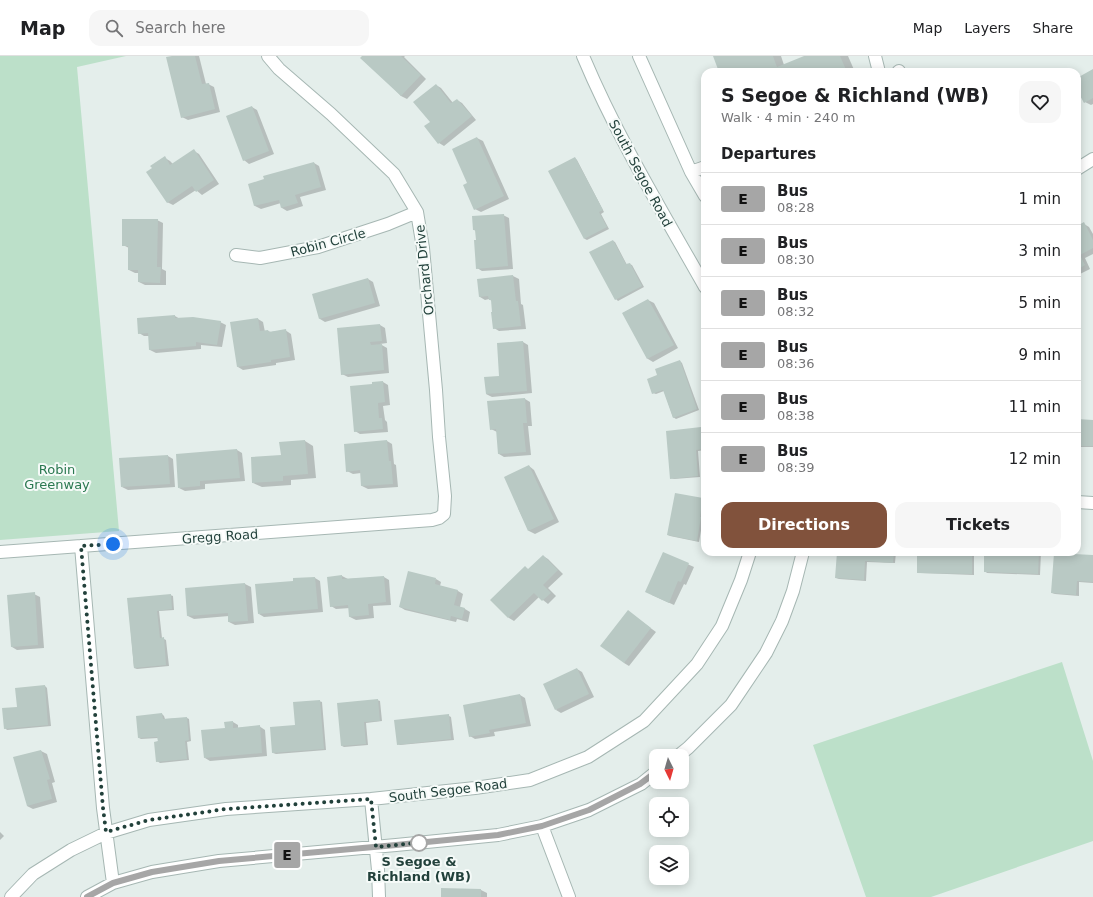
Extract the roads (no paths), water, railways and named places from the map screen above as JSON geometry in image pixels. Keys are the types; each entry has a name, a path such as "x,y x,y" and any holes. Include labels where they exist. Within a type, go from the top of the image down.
{"street":[{"name":"Orchard Drive","path":"268,56 279,69 331,114 394,174 417,212 423,248 445,496 444,514 439,518"},
{"name":"South Segoe Road","path":"584,56 598,92 642,177 701,280"},
{"path":"639,56 691,172 701,189"},
{"path":"875,56 878,68"},
{"path":"1081,166 1093,159"},
{"path":"691,172 701,168"},
{"name":"Robin Circle","path":"236,255 260,258 318,247 388,224 417,212"},
{"path":"1081,502 1093,503"},
{"name":"Gregg Road","path":"0,552 432,520 439,518"},
{"path":"81,546 103,808 113,883"},
{"name":"South Segoe Road","path":"11,897 33,874 71,850 106,832 149,820 226,809 371,799 476,788 530,780 588,757 644,722 697,664 722,626 741,580 749,556"},
{"path":"687,749 731,705 766,653 782,621 793,591 802,556"},
{"path":"87,897 113,883 152,872 219,861 498,835 542,826 589,810 640,784 649,777"},
{"path":"371,799 379,897"},
{"path":"542,826 569,897"}],"place":[{"name":"S Segoe & Richland (WB)","path":"419,843"}],"park label":[{"name":"Robin Greenway","path":"57,476"}]}
